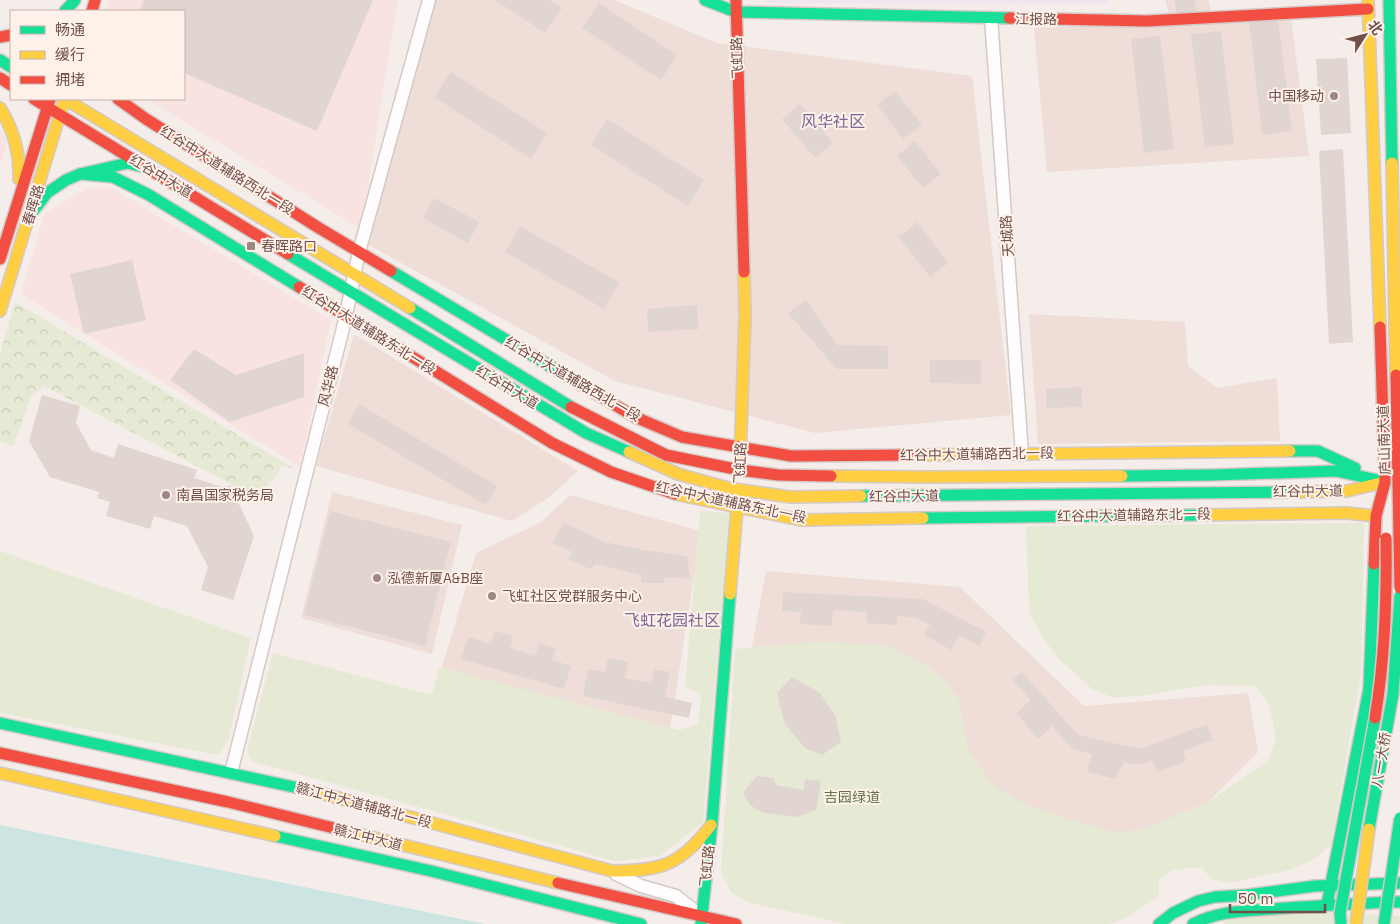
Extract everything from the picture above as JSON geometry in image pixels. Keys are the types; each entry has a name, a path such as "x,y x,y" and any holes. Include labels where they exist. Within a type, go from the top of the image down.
{"main road":[{"path":"66,10 75,0"},
{"name":"江报路","path":"705,0 736,12 1147,21 1362,5"},
{"name":"飞虹路","path":"701,920 712,824 741,447 744,316 736,0"},
{"path":"1390,0 1400,588"},
{"name":"庐山南大道","path":"1327,904 1369,689 1376,516 1385,482 1370,55"},
{"name":"春晖路","path":"0,311 65,100"},
{"name":"红谷中大道","path":"67,100 533,384 574,408 666,455 740,470 778,475 928,477 1213,475 1336,471 1385,482"},
{"path":"113,100 167,160"},
{"name":"红谷中大道辅路西北一段","path":"119,100 146,119 359,252 579,384 636,417 682,437 791,456 1318,451 1385,482"},
{"name":"红谷中大道","path":"49,103 60,115 488,376 586,433 678,474 738,490 790,497 1347,491 1385,482"},
{"name":"春晖路","path":"0,259 49,103"},
{"path":"2,112 17,142 20,163 17,205"},
{"path":"29,217 47,193 66,180 80,174 128,163 149,169"},
{"name":"红谷中大道辅路东北一段","path":"80,174 113,178 149,195 552,443 611,472 670,493 801,520 1317,513 1376,516"},
{"path":"533,384 579,384"},
{"path":"1340,924 1340,913 1379,694 1387,592 1385,482 1400,487"},
{"name":"八一大桥","path":"1356,924 1369,829 1393,694 1400,596"},
{"name":"赣江中大道辅路北一段","path":"0,723 289,785 612,871 636,872 656,869 675,862 699,843 712,824"},
{"name":"赣江中大道","path":"0,753 228,802 608,895 701,920 736,924"},
{"name":"赣江中大道","path":"0,773 431,871 641,924"},
{"path":"1384,924 1400,818"},
{"path":"1370,915 1376,870"},
{"path":"1159,924 1173,913 1198,901 1215,898 1330,885 1400,883"},
{"path":"1193,924 1199,920 1230,912 1327,904 1400,902"}],"street":[{"name":"风华路","path":"231,773 346,316 359,252 429,0"},
{"path":"1362,5 1370,55"},
{"name":"天城路","path":"990,18 1022,454"},
{"path":"612,871 641,886 676,896 701,920"}],"shaded area":[{"path":"109,0 398,0 361,229 149,100 185,100 185,10 106,10"},
{"path":"430,0 614,0 717,43 972,76 1011,415 815,433 615,381 358,239"},
{"path":"766,0 1109,0 1109,4 766,3"},
{"path":"1165,0 1208,0 1212,14 1169,14"},
{"path":"1291,18 1309,156 1047,172 1034,28"},
{"path":"0,127 7,143 0,165"},
{"path":"110,187 331,320 300,467 21,294 44,215 85,189"},
{"path":"1029,314 1185,322 1188,366 1217,388 1277,378 1280,441 1038,444"},
{"path":"354,334 578,471 548,498 512,521 316,466"},
{"name":"泓德新厦A&B座","path":"332,492 462,525 432,654 301,618"},
{"path":"570,495 701,531 668,742 433,698 476,553 541,522"},
{"path":"766,571 960,587 1084,706 1248,693 1258,752 1201,809 1115,845 734,743"}],"green space":[{"path":"15,302 295,469 282,466 274,479 260,493 248,493 44,386 31,397 13,447 0,441 0,354"},
{"path":"700,511 730,513 703,822 660,856 615,861 251,761 247,749 273,653 432,695 439,667 679,730 698,724 701,694 685,687"},
{"name":"吉园绿道","path":"1364,523 1361,673 1331,845 1316,858 1290,870 1230,883 1212,879 1201,867 1173,870 1159,879 1159,896 1126,918 1110,924 846,924 751,903 731,893 721,872 735,649 824,641 889,646 921,662 941,677 959,699 968,750 991,783 1027,806 1113,832 1143,830 1211,800 1267,762 1276,738 1269,704 1255,686 1205,685 1147,695 1115,698 1093,690 1057,657 1041,635 1029,612 1026,526"},
{"path":"0,551 251,638 229,738 219,755 0,713"},
{"path":"1314,912 1400,916 1400,924 1222,924 1230,919"}],"water":[{"path":"0,825 485,924 0,924"}],"building":[{"path":"144,0 373,0 317,131 185,73 185,10 139,10"},
{"path":"495,0 549,0 562,8 545,33"},
{"path":"1174,0 1194,0 1197,13 1178,17"},
{"path":"599,3 677,55 661,80 582,28"},
{"path":"1278,18 1292,131 1262,135 1249,21"},
{"path":"1221,31 1234,144 1205,147 1191,34"},
{"path":"1160,36 1174,149 1144,153 1131,39"},
{"name":"中国移动","path":"1347,58 1351,133 1321,135 1316,59"},
{"path":"451,72 547,133 531,159 434,97"},
{"path":"895,91 922,125 903,139 877,105"},
{"path":"800,104 833,143 815,158 782,119"},
{"path":"607,119 704,180 688,206 591,145"},
{"path":"915,141 941,174 923,188 897,156"},
{"path":"1343,149 1353,342 1329,344 1319,151"},
{"path":"434,198 479,222 468,243 423,218"},
{"path":"917,222 948,263 930,277 899,237"},
{"path":"520,226 619,282 604,309 505,252"},
{"path":"132,260 146,320 84,334 70,274"},
{"path":"806,300 837,345 888,346 888,369 837,369 788,313"},
{"path":"697,305 699,329 648,332 647,309"},
{"path":"194,349 236,375 304,353 304,397 230,422 170,380"},
{"path":"930,360 981,360 981,384 930,383"},
{"path":"1082,387 1082,407 1046,408 1046,389"},
{"name":"南昌国家税务局","path":"42,395 80,406 76,423 91,450 114,458 118,444 197,470 194,478 225,488 230,485 254,536 233,600 201,590 208,567 187,526 154,516 150,529 106,516 110,502 97,498 99,492 50,477 29,441"},
{"path":"359,404 497,486 486,505 348,424"},
{"name":"泓德新厦A&B座","path":"330,511 451,542 425,646 304,615"},
{"path":"564,523 605,542 687,556 690,579 665,577 664,583 641,583 641,575 596,564 590,569 568,559 572,552 552,543"},
{"path":"783,592 923,599 986,632 979,646 959,635 951,650 924,635 930,624 916,618 897,616 897,625 867,623 867,612 833,610 832,626 800,624 801,612 782,611"},
{"path":"495,631 513,636 510,648 535,656 539,643 556,648 552,660 571,666 564,689 461,659 468,637 491,644"},
{"path":"608,658 628,662 625,678 651,683 654,669 670,672 665,697 692,703 689,718 583,696 588,669 605,672"},
{"path":"1022,672 1078,735 1140,749 1207,724 1213,740 1183,751 1186,761 1157,772 1152,760 1140,765 1124,762 1115,779 1087,772 1092,754 1073,749 1052,726 1038,739 1016,713 1031,700 1013,680"},
{"path":"792,677 820,693 836,717 841,742 822,755 805,748 785,724 777,693"},
{"path":"757,776 774,778 776,785 804,790 805,779 821,781 816,810 797,817 761,812 750,805 743,793"}],"traffic: fast":[{"path":"66,10 75,0"},
{"path":"705,0 736,12 1009,18"},
{"path":"1389,0 1392,163"},
{"path":"0,60 10,66"},
{"path":"34,210 47,193 66,180 80,174 128,163 143,167"},
{"path":"80,174 113,177 149,195 299,287"},
{"path":"288,254 586,433 629,452"},
{"path":"391,271 600,396"},
{"path":"410,308 571,407"},
{"path":"1290,451 1318,451 1355,468"},
{"path":"1122,476 1336,471 1382,481"},
{"path":"861,496 1296,492"},
{"path":"923,518 1202,515"},
{"path":"1327,904 1369,689 1374,564"},
{"path":"701,924 712,824 730,594"},
{"path":"1369,829 1393,694 1400,596"},
{"path":"1341,924 1340,913 1375,718"},
{"path":"0,723 312,791"},
{"path":"1384,924 1400,818"},
{"path":"275,836 431,871 641,924"},
{"path":"1159,924 1173,913 1198,901 1215,897 1247,895 1315,886 1400,883"},
{"path":"1193,924 1212,916 1242,911 1400,902"}],"traffic: slow":[{"path":"1368,0 1380,327"},
{"path":"67,100 410,308"},
{"path":"0,311 63,104"},
{"path":"0,108 15,142 19,179"},
{"path":"1392,163 1396,375"},
{"path":"740,459 745,316 744,272"},
{"path":"914,455 1290,451"},
{"path":"629,452 678,474 728,488 790,497 861,496"},
{"path":"831,476 1122,476"},
{"path":"1296,492 1347,491 1385,482"},
{"path":"675,494 801,520 923,518"},
{"path":"730,594 738,496"},
{"path":"1202,515 1346,513 1376,516"},
{"path":"0,773 275,836"},
{"path":"312,791 612,871 644,869 669,863 690,849 711,825"},
{"path":"1356,924 1369,829"},
{"path":"350,832 558,883"}],"traffic: jam":[{"path":"92,10 95,0"},
{"path":"736,0 744,272"},
{"path":"1009,18 1147,21 1368,9"},
{"path":"0,37 10,35"},
{"path":"0,78 10,84"},
{"path":"36,100 288,254"},
{"path":"0,259 50,100"},
{"path":"119,100 146,119 319,228 391,271"},
{"path":"299,287 552,443 611,472 675,494"},
{"path":"1374,564 1376,516 1385,482 1380,327"},
{"path":"1396,375 1400,588"},
{"path":"600,396 635,417 682,437 791,456 914,455"},
{"path":"571,407 666,455 740,470 778,475 831,476"},
{"path":"1375,718 1385,628 1386,538"},
{"path":"0,753 228,802 350,832"},
{"path":"558,883 736,924"}],"place":[{"name":"中国移动","path":"1334,96"},
{"name":"春晖路口","path":"251,246"},
{"name":"南昌国家税务局","path":"166,495"},
{"name":"泓德新厦A&B座","path":"377,578"},
{"name":"飞虹社区党群服务中心","path":"492,596"}],"district":[{"name":"风华社区","path":"833,121"},
{"name":"飞虹花园社区","path":"672,620"}]}
